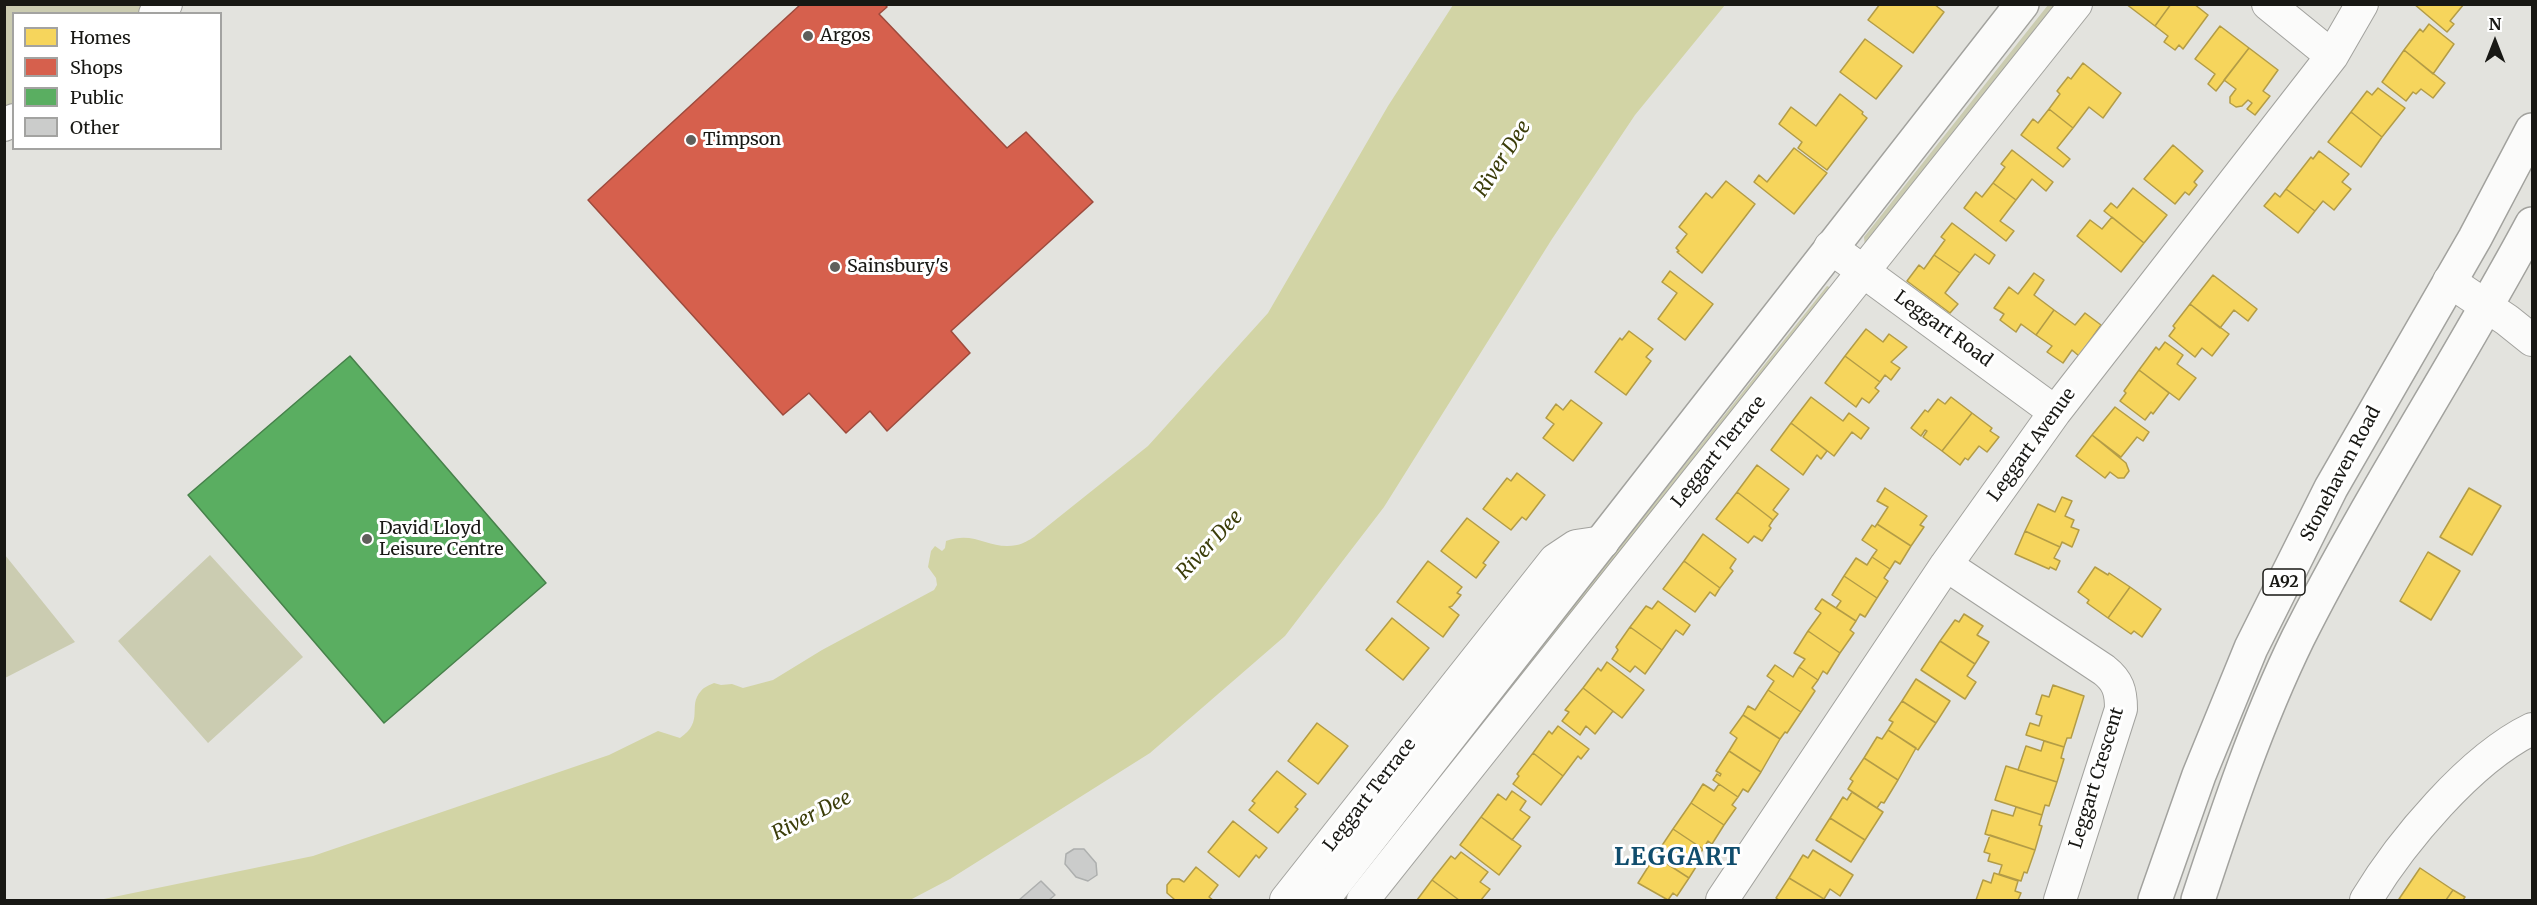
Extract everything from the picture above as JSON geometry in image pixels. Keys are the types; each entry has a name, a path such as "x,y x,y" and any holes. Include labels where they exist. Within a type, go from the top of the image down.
{"main road":[{"name":"Leggart Terrace","path":"1322,900 2022,4"},
{"name":"Stonehaven Road","path":"2155,900 2199,775 2251,648 2331,488 2475,238 2532,129"},
{"name":"A92","path":"2198,900 2244,768 2297,640 2342,556 2487,308 2532,225"}],"street":[{"name":"Leggart Terrace","path":"1363,900 2076,4"},
{"path":"2268,4 2332,56"},
{"name":"Leggart Avenue","path":"1722,900 1946,565 2055,412 2332,56 2362,4"},
{"name":"Leggart Road","path":"1830,247 2055,412"},
{"path":"2450,281 2532,340"},
{"name":"Leggart Terrace","path":"1286,900 1555,560 1576,546 1602,542"},
{"name":"Leggart Crescent","path":"1946,565 2104,670 2112,676 2120,689 2121,709 2060,900"},
{"path":"2366,900 2406,843 2439,805 2476,768 2532,729"}],"shaded area":[{"path":"5,5 166,5 156,12 12,12 12,121 5,125"},
{"path":"2048,5 2063,5 1865,247 1864,237"},
{"path":"1827,286 1832,288 1350,900 1339,900"},
{"path":"5,555 75,642 4,678"},
{"path":"210,555 303,657 208,743 118,641"}],"water":[{"name":"River Dee","path":"1453,5 1725,5 1635,115 1552,239 1384,507 1285,636 1150,753 950,879 910,900 99,900 313,856 609,755 658,731 680,738 692,726 695,702 705,687 714,683 732,684 743,688 773,680 822,650 934,590 937,585 936,578 928,567 931,551 935,546 942,551 946,541 966,538 1007,546 1021,544 1034,537 1148,446 1268,313 1388,106"}],"building: Homes":[{"path":"1880,4 1934,4 1944,12 1913,53 1868,20"},
{"path":"2126,4 2171,4 2155,26"},
{"path":"2171,4 2194,4 2208,15 2183,49 2179,45 2175,50 2164,42 2168,36 2155,26"},
{"path":"2414,4 2464,4 2450,21 2454,24 2447,32"},
{"path":"2429,24 2454,44 2433,74 2404,50 2420,29 2423,32"},
{"path":"2220,26 2249,48 2216,91 2208,84 2215,74 2195,59"},
{"path":"1865,39 1902,66 1876,99 1840,72"},
{"path":"2249,48 2278,70 2263,91 2270,96 2255,115 2247,109 2252,103 2248,100 2242,106 2236,107 2230,103 2230,97 2236,89 2224,80"},
{"path":"2404,50 2445,83 2433,98 2421,89 2416,94 2413,92 2406,101 2382,82"},
{"path":"2083,63 2121,93 2103,118 2089,107 2073,128 2049,109 2060,94 2057,91 2068,77 2071,79"},
{"path":"2378,88 2405,108 2382,137 2351,112 2367,91 2372,95"},
{"path":"1840,94 1863,112 1862,114 1867,118 1827,170 1798,148 1802,142 1779,124 1791,107 1816,126"},
{"path":"2049,109 2073,128 2057,148 2070,159 2063,167 2021,135 2033,119 2038,123"},
{"path":"2351,112 2382,137 2361,167 2328,142"},
{"path":"2173,145 2203,171 2194,182 2197,185 2189,195 2185,192 2175,204 2144,179"},
{"path":"1794,148 1827,173 1794,214 1754,182 1759,175 1767,182"},
{"path":"2012,150 2053,182 2046,191 2032,179 2016,200 1993,183 2005,167 2001,164"},
{"path":"2319,151 2349,174 2342,182 2351,189 2334,210 2323,201 2315,211 2286,189 2311,157 2313,159"},
{"path":"1726,181 1755,204 1702,273 1677,252 1679,251 1676,248 1687,234 1679,227 1706,193 1712,198"},
{"path":"1993,183 2016,200 2000,221 2014,231 2006,241 1964,208 1976,192 1982,197"},
{"path":"2133,188 2167,215 2144,243 2104,211 2111,203 2117,208"},
{"path":"2286,189 2315,211 2298,233 2264,206 2275,193 2280,197"},
{"path":"2112,217 2144,243 2121,272 2077,236 2090,220 2102,229"},
{"path":"1952,223 1995,255 1989,264 1975,254 1960,273 1934,255 1945,240 1941,237"},
{"path":"1934,255 1960,273 1945,293 1958,304 1950,313 1907,281 1919,265 1924,269"},
{"path":"1670,271 1713,304 1685,340 1658,319 1677,293 1662,282"},
{"path":"2034,273 2044,280 2034,295 2054,310 2036,335 2021,324 2016,332 2000,320 2004,314 1994,308 2009,287 2018,294"},
{"path":"2213,275 2257,309 2248,321 2234,310 2220,328 2190,304"},
{"path":"2190,304 2229,334 2212,356 2202,348 2195,357 2169,336 2175,328 2173,326"},
{"path":"2054,310 2075,325 2085,313 2101,325 2079,356 2072,350 2063,363 2047,352 2052,346 2036,335"},
{"path":"1866,329 1883,342 1889,334 1907,347 1891,362 1900,368 1891,380 1885,375 1880,382 1845,356"},
{"path":"1629,331 1653,349 1646,357 1651,361 1626,395 1595,372 1620,338 1622,340"},
{"path":"2165,342 2183,355 2177,364 2196,378 2179,400 2139,370 2156,347 2159,350"},
{"path":"1845,356 1880,382 1875,388 1879,391 1869,403 1862,398 1856,407 1825,383"},
{"path":"2139,370 2169,393 2153,414 2151,412 2145,420 2120,401 2126,393 2124,391"},
{"path":"1811,397 1843,421 1849,413 1869,428 1861,439 1852,432 1834,456 1791,423"},
{"path":"1951,397 1972,413 1942,451 1923,437 1927,431 1925,430 1921,436 1911,428 1925,410 1928,412 1938,399 1945,404"},
{"path":"1571,400 1602,423 1573,461 1543,438 1554,424 1546,418 1556,404 1563,410"},
{"path":"2115,407 2149,432 2143,441 2137,437 2121,457 2092,435"},
{"path":"1972,413 1992,428 1990,431 1999,437 1987,452 1979,446 1968,460 1965,458 1960,465 1942,451"},
{"path":"1791,423 1827,451 1821,459 1817,455 1803,475 1771,450"},
{"path":"2092,435 2126,463 2129,471 2124,478 2118,478 2110,472 2105,478 2076,456"},
{"path":"1757,465 1789,489 1773,510 1778,514 1773,520 1737,492"},
{"path":"1517,473 1545,495 1526,520 1522,517 1511,530 1483,509 1507,478 1511,481"},
{"path":"1885,488 1927,516 1920,525 1924,527 1911,546 1877,524 1888,507 1877,501"},
{"path":"2469,488 2501,506 2472,555 2440,537"},
{"path":"1737,492 1773,520 1769,526 1771,528 1762,541 1754,536 1748,543 1716,519"},
{"path":"2062,497 2072,501 2065,516 2074,520 2071,527 2079,530 2072,547 2062,542 2060,547 2025,531 2038,504 2055,512"},
{"path":"1467,518 1499,542 1483,563 1486,565 1476,578 1441,551"},
{"path":"1877,524 1911,546 1900,564 1895,561 1890,569 1872,557 1877,550 1862,540 1872,525 1875,527"},
{"path":"2025,531 2060,547 2054,558 2060,561 2056,570 2015,554"},
{"path":"1703,534 1736,559 1730,568 1733,571 1720,588 1684,561"},
{"path":"2428,552 2460,571 2431,620 2400,601"},
{"path":"1872,557 1890,569 1884,578 1888,581 1877,598 1844,576 1856,558 1867,565"},
{"path":"1428,561 1462,587 1457,593 1461,595 1449,607 1459,615 1443,637 1397,602"},
{"path":"1684,561 1720,588 1715,596 1710,592 1695,612 1663,589"},
{"path":"2095,567 2130,587 2108,618 2087,603 2089,600 2078,592"},
{"path":"1844,576 1877,598 1865,617 1860,614 1856,621 1836,608 1841,601 1832,595"},
{"path":"2130,587 2161,609 2142,637 2134,631 2131,634 2108,618"},
{"path":"1822,599 1856,621 1850,630 1854,633 1840,653 1808,631 1821,613 1815,609"},
{"path":"1658,601 1690,625 1683,635 1676,630 1662,650 1630,627 1646,606 1652,609"},
{"path":"1964,614 1983,626 1977,635 1989,642 1975,664 1940,641 1955,620 1959,622"},
{"path":"1392,618 1429,648 1403,680 1366,650"},
{"path":"1630,627 1662,650 1645,674 1635,666 1630,672 1612,659 1618,650 1616,647"},
{"path":"1808,631 1840,653 1827,674 1823,671 1818,680 1799,667 1805,659 1794,653"},
{"path":"1940,641 1975,664 1967,676 1976,682 1965,699 1921,670"},
{"path":"1607,662 1644,690 1622,718 1583,688 1598,668 1601,671"},
{"path":"1775,665 1793,677 1799,667 1818,680 1812,688 1815,691 1801,712 1768,690 1774,681 1767,676"},
{"path":"1916,679 1950,701 1936,723 1902,701"},
{"path":"2053,685 2084,696 2071,738 2067,738 2064,747 2026,735 2030,723 2039,726 2042,716 2036,714 2042,695 2049,697"},
{"path":"1583,688 1613,711 1595,734 1586,726 1580,735 1562,721 1569,712 1565,710"},
{"path":"1768,690 1801,712 1787,733 1785,732 1780,739 1743,715 1748,706 1755,710"},
{"path":"1902,701 1936,723 1918,750 1888,730 1893,722 1889,720"},
{"path":"1743,715 1780,739 1761,772 1729,751 1737,738 1730,733"},
{"path":"1317,723 1348,746 1318,784 1288,761"},
{"path":"1558,726 1589,749 1581,759 1578,756 1563,776 1533,753 1549,731 1552,734"},
{"path":"1888,730 1916,748 1898,780 1864,758 1877,737 1882,739"},
{"path":"2044,741 2064,747 2061,758 2064,759 2057,782 2018,770 2026,746 2041,751"},
{"path":"1729,751 1761,772 1748,792 1743,789 1738,797 1713,780 1717,774 1720,776 1721,774 1716,771"},
{"path":"1533,753 1563,776 1541,805 1513,784 1519,776 1517,774"},
{"path":"1864,758 1898,780 1884,803 1881,802 1877,808 1848,789 1853,781 1850,779"},
{"path":"2006,766 2057,782 2049,806 2045,805 2042,815 1995,800"},
{"path":"1277,771 1306,794 1295,807 1298,809 1278,833 1249,810 1255,803 1252,801"},
{"path":"1703,784 1714,791 1719,784 1738,797 1732,805 1736,808 1724,825 1691,803"},
{"path":"1512,791 1526,801 1520,810 1530,817 1512,840 1481,817 1498,794 1506,800"},
{"path":"1852,792 1883,812 1865,840 1830,818 1843,797 1847,800"},
{"path":"1691,803 1724,825 1712,844 1708,841 1703,849 1673,829"},
{"path":"2016,807 2042,815 2039,825 2042,826 2035,850 1985,834 1992,810 2013,816"},
{"path":"1481,817 1521,846 1499,875 1460,845"},
{"path":"1830,818 1865,840 1851,862 1816,840"},
{"path":"1233,821 1267,848 1259,858 1256,855 1239,877 1208,852"},
{"path":"1673,829 1703,849 1698,857 1701,859 1689,878 1655,856"},
{"path":"1990,835 2035,850 2027,873 2024,872 2021,881 1999,874 2002,865 1988,861 1990,854 1984,852"},
{"path":"1813,850 1853,875 1840,896 1830,889 1824,899 1789,878 1803,855 1808,858"},
{"path":"1461,852 1488,872 1480,882 1490,889 1481,900 1459,900 1432,880 1451,856 1455,859"},
{"path":"1655,856 1689,878 1677,896 1673,893 1668,900 1638,883"},
{"path":"1196,867 1218,885 1209,897 1213,900 1173,900 1167,893 1167,885 1172,879 1184,882"},
{"path":"2420,868 2453,890 2446,900 2399,899"},
{"path":"1994,873 2018,881 2015,891 2021,893 2018,900 1976,900 1983,880 1991,883"},
{"path":"1789,878 1824,899 1779,900 1776,898"},
{"path":"1432,880 1459,900 1417,900"},
{"path":"2453,890 2465,897 2463,900 2446,900"}],"building: Shops":[{"name":"Sainsbury's","path":"801,4 885,4 887,7 879,14 1007,148 1026,132 1093,202 951,331 970,353 887,431 870,411 846,433 809,393 783,415 588,200"}],"building: Public":[{"name":"David Lloyd Leisure Centre","path":"350,356 546,583 384,723 188,495"}],"building: Other":[{"path":"1074,849 1084,849 1096,863 1097,875 1088,881 1076,877 1065,864 1066,854"},
{"path":"1041,881 1055,895 1049,900 1019,900"}],"place":[{"name":"Argos","path":"808,36"},
{"name":"Timpson","path":"691,140"},
{"name":"Sainsbury's","path":"835,267"},
{"name":"David Lloyd Leisure Centre","path":"367,539"}],"district":[{"name":"LEGGART","path":"1678,858"}]}
